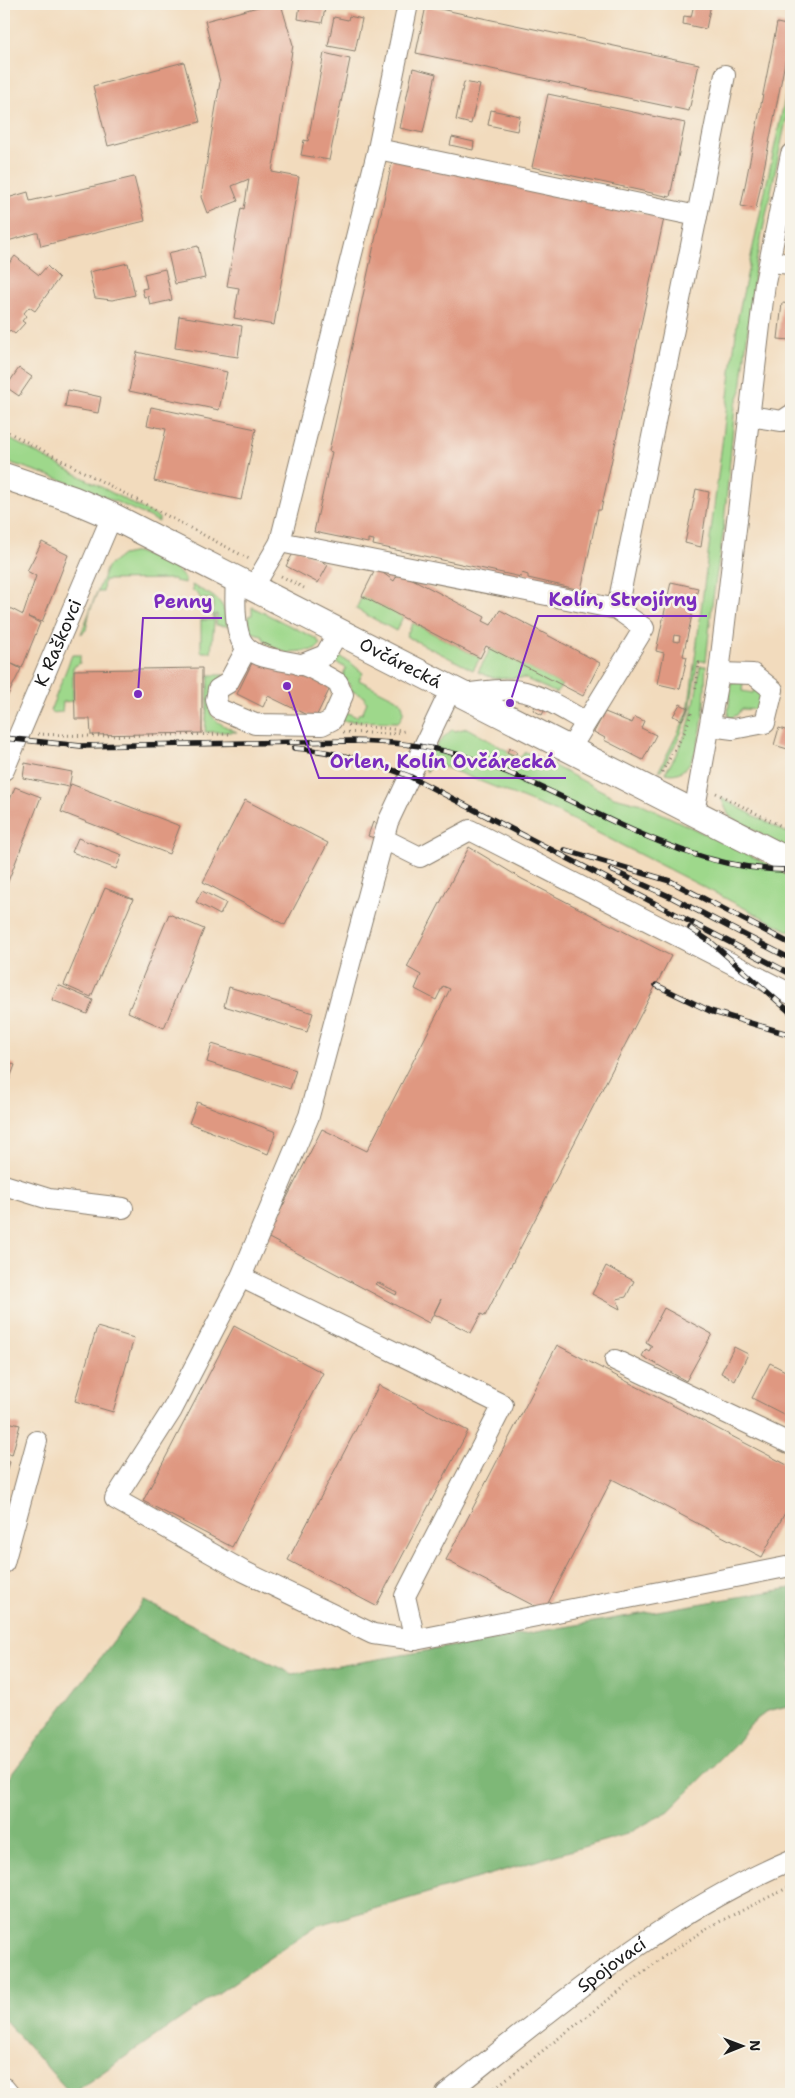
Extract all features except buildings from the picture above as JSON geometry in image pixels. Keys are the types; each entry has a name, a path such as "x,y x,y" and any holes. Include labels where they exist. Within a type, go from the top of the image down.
{"main road":[{"name":"Ovčárecká","path":"4,476 63,495 112,516 791,862"}],"street":[{"path":"247,648 228,683 218,690 216,700 219,709 255,724 334,726 343,695 338,682 300,664 271,659 247,648 241,639 235,604 244,583 280,542 378,149 408,4"},
{"path":"617,609 725,75"},
{"path":"378,149 696,216"},
{"path":"694,813 720,668 749,416 770,262 791,154"},
{"path":"770,262 791,264"},
{"path":"749,416 782,421 791,416"},
{"name":"K Raškovci","path":"4,770 112,516"},
{"path":"280,542 617,609 644,628 570,750"},
{"path":"300,664 325,655 339,632"},
{"path":"710,726 732,728 765,723 773,690 753,674 720,668"},
{"path":"586,722 552,703 524,692 497,690 457,691 398,799 384,839 309,1116 240,1277 172,1410 116,1499 243,1571 373,1634 415,1640 791,1566"},
{"path":"384,839 420,857 470,830 791,994"},
{"path":"4,1185 49,1199 123,1208"},
{"path":"240,1277 503,1405 405,1596 415,1640"},
{"path":"615,1360 791,1444"},
{"path":"4,1563 38,1441"},
{"name":"Spojovací","path":"446,2094 644,1941 716,1896 791,1860"},
{"path":"4,2088 9,2094"}],"path":[{"path":"695,695 699,663 720,668"},
{"path":"660,775 685,732 694,703"},
{"path":"340,724 404,731 392,734 334,726 340,724"},
{"path":"32,738 43,733 89,736 234,734"},
{"path":"487,2094 667,1954 713,1925 791,1886"}],"green space":[{"path":"791,70 791,97 755,267 741,390 735,406 723,534 712,604 706,661 698,661 689,714 679,738 661,771 659,770 688,713 738,317"},
{"path":"4,436 156,516 159,518 159,522 83,488 4,461"},
{"path":"137,552 173,566 185,579 185,583 175,581 174,579 104,580 103,592 97,592 107,567 122,555"},
{"path":"192,585 215,597 222,606 225,619 229,619 228,626 216,625 217,614 215,614 211,652 201,652 201,620 213,620 213,599 201,599 193,591"},
{"path":"362,596 403,617 396,631 356,609"},
{"path":"252,607 317,639 320,645 315,650 290,652 289,654 267,644 261,635 251,632 248,616 252,615"},
{"path":"90,612 86,630 81,634"},
{"path":"413,623 480,658 473,670 406,636"},
{"path":"491,648 562,685 556,693 524,678 493,678 478,672"},
{"path":"72,655 80,655 80,663 73,667 73,701 63,702 62,712 52,713 50,711"},
{"path":"338,656 351,663 363,673 359,680 400,701 403,712 402,718 398,722 341,721 345,712 357,717 359,713 362,714 367,702 364,700 365,697 352,691 349,683 342,678 346,668 333,661"},
{"path":"700,666 706,666 705,694 701,732 696,750 689,764 679,773 665,773 680,746 690,721"},
{"path":"209,675 224,675 211,703 210,710 212,715 217,721 237,732 205,732"},
{"path":"731,682 743,682 742,691 753,693 756,685 762,686 764,710 741,709 737,715 730,718 728,716"},
{"path":"467,728 520,758 525,752 531,754 614,797 642,804 791,875 791,932 557,812 437,764 430,766 427,772 429,758 439,742 453,729 455,731"},
{"path":"721,798 791,835 791,851 729,816"},
{"path":"791,1588 791,1705 768,1711 753,1722 733,1747 669,1811 627,1834 316,1926 71,2094 4,2019 4,1784 144,1601 292,1674"}],"railway":[{"path":"4,738 81,746 351,741 391,743 430,748 456,754 498,768 620,825 703,857 746,867 791,870"},
{"path":"294,748 352,758 409,776 791,974"},
{"path":"565,850 670,881 791,944"},
{"path":"611,870 673,898 791,959"},
{"path":"690,928 712,943 791,1013"},
{"path":"656,985 710,1011 791,1035"}],"place":[{"name":"Orlen, Kolín Ovčárecká","path":"287,686"},
{"name":"Penny","path":"138,694"},
{"name":"Kolín, Strojírny","path":"510,703"}]}
